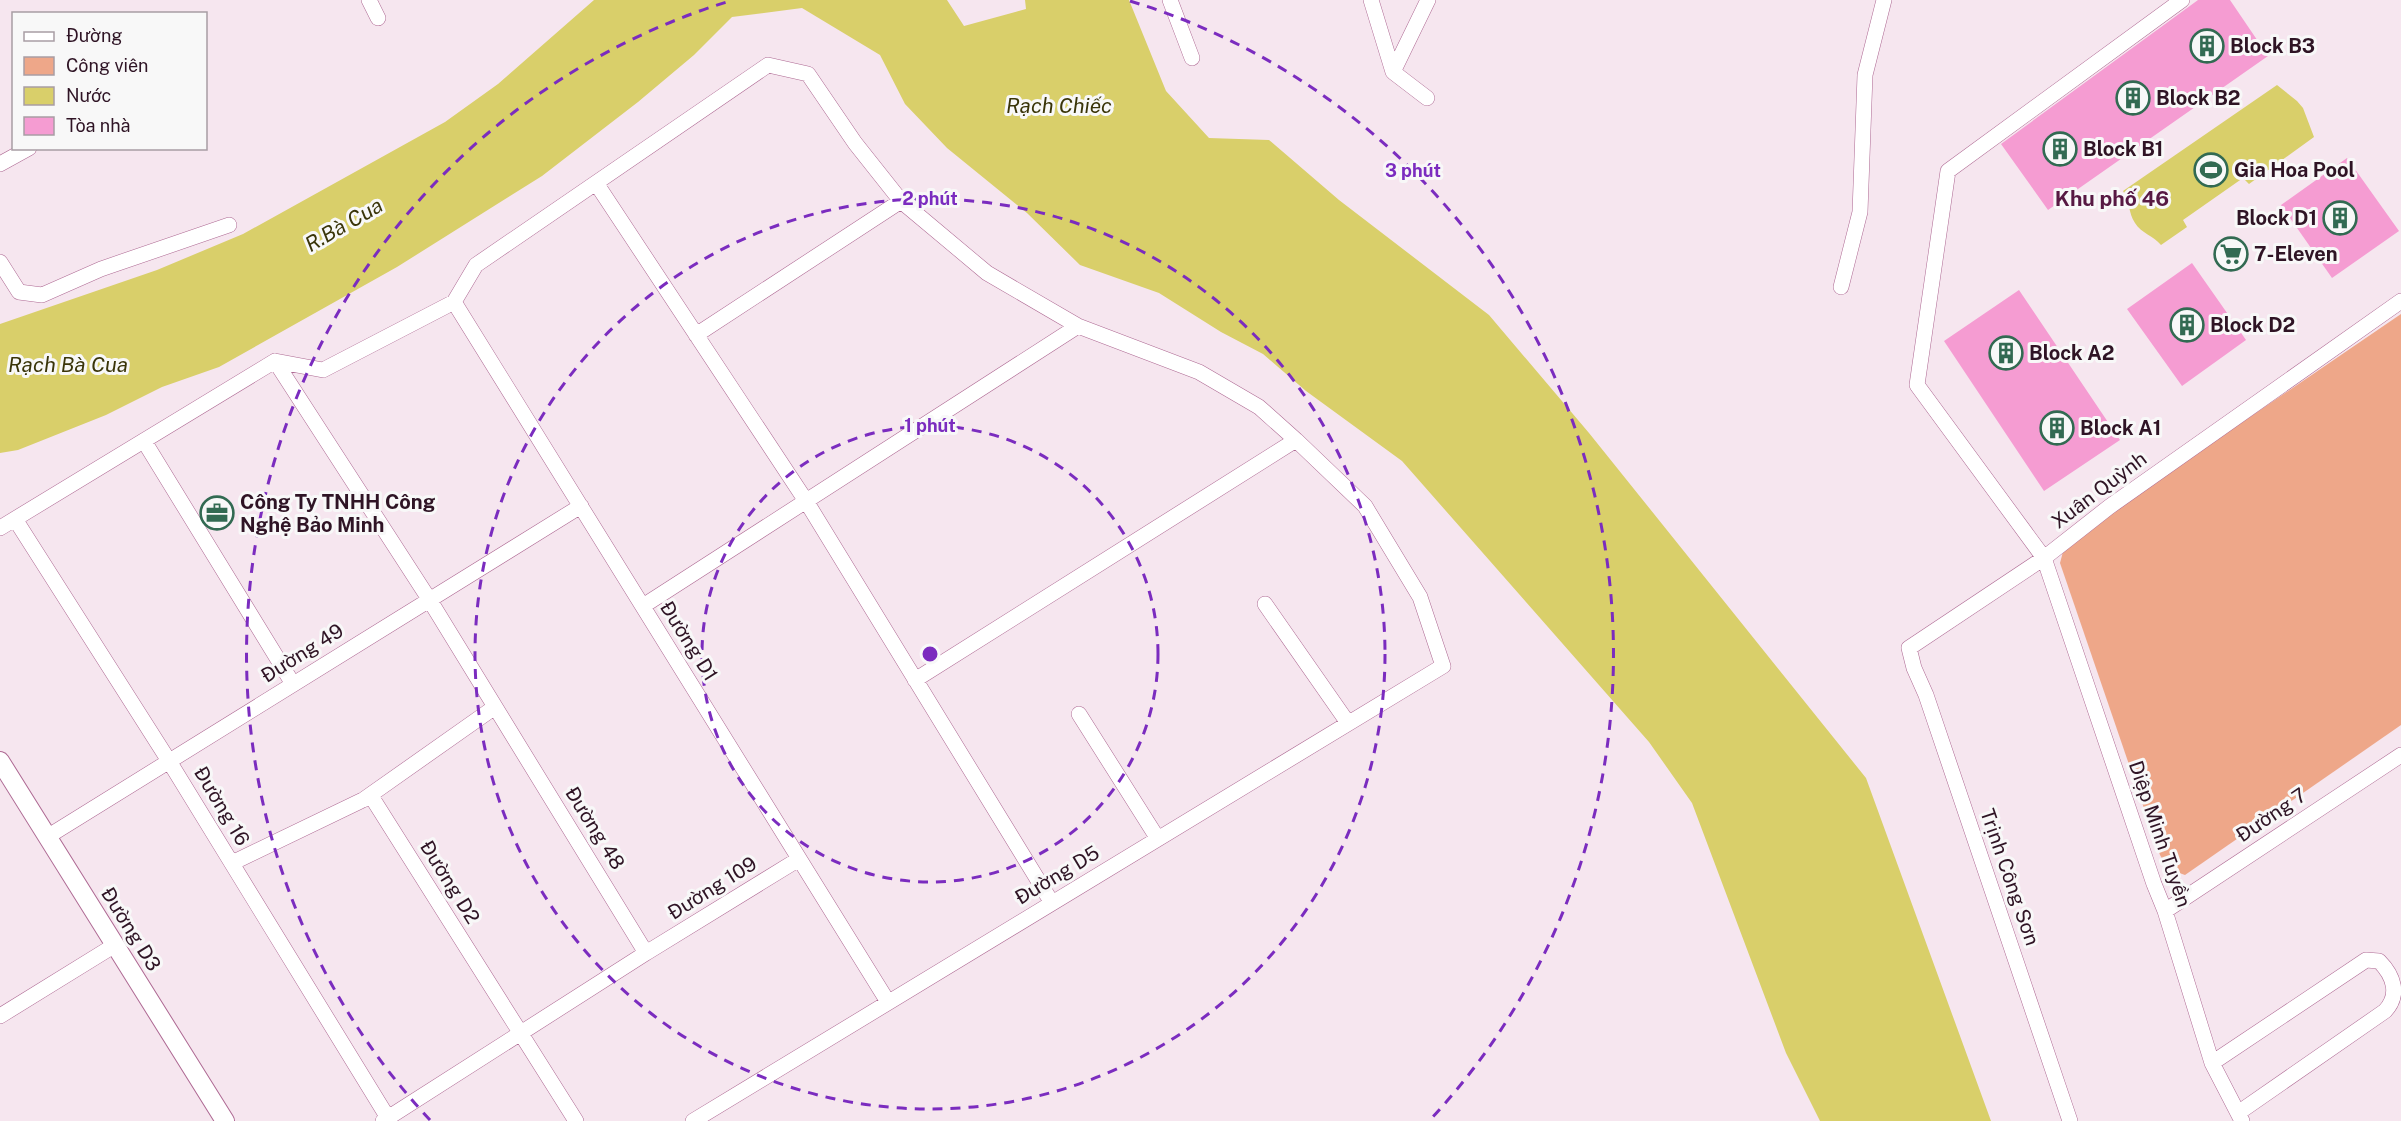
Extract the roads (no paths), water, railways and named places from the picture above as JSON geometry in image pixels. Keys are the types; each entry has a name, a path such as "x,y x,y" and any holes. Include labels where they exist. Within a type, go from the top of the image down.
{"street":[{"path":"369,0 378,18"},
{"path":"1170,0 1192,58"},
{"path":"1371,0 1393,72 1427,98"},
{"path":"1393,72 1428,0"},
{"path":"1841,287 1860,212 1865,75 1884,0"},
{"name":"Diệp Minh Tuyền","path":"2182,0 1948,171 1917,385 2044,558 2165,911 2212,1063 2240,1117"},
{"path":"0,528 275,362 323,370 454,302 476,265 768,64 808,74 855,143 901,201 987,273 1078,326 1199,372 1259,407 1296,440 915,680"},
{"path":"0,164 24,150"},
{"path":"596,183 806,501 1052,903"},
{"path":"696,335 901,201"},
{"path":"0,262 19,292 42,295 101,269 230,225"},
{"name":"Đường D1","path":"454,302 888,1002"},
{"name":"Xuân Quỳnh","path":"1909,648 2044,558 2109,507 2401,302"},
{"path":"643,606 1078,326"},
{"name":"Đường 48","path":"275,362 429,599 646,953"},
{"name":"Đường D5","path":"693,1121 1443,666 1420,597 1365,506 1296,440"},
{"path":"144,441 293,684"},
{"name":"Đường 49","path":"47,837 581,506"},
{"name":"Đường 16","path":"15,519 170,761 386,1119"},
{"path":"1265,604 1348,723"},
{"name":"Trịnh Công Sơn","path":"1909,648 2070,1121"},
{"path":"232,863 371,796 495,707"},
{"path":"1079,714 1158,839"},
{"name":"Đường 7","path":"2165,911 2401,754"},
{"name":"Đường D3","path":"0,761 225,1121"},
{"name":"Đường D2","path":"371,796 576,1121"},
{"name":"Đường 109","path":"646,953 799,859"},
{"path":"0,1016 115,945"},
{"path":"386,1119 521,1035 646,953"},
{"path":"2212,1063 2366,960 2379,961 2385,967 2393,984 2394,994 2394,999 2385,1011 2240,1117"}],"water":[{"name":"Rạch Chiếc","path":"594,0 947,0 964,26 1026,9 1025,0 1129,0 1166,91 1209,138 1269,140 1339,200 1489,315 1589,433 1866,778 1991,1121 1820,1121 1786,1053 1692,803 1649,742 1402,461 1306,391 1263,354 1221,332 1159,293 1080,265 1027,213 947,148 905,104 880,55 802,8 732,17 694,55 638,102 542,176 397,267 219,367 162,387 106,415 18,450 0,453 0,324 157,270 243,234 445,122 498,84"},
{"name":"Gia Hoa Pool","path":"2277,85 2303,108 2314,137 2249,184 2243,178 2183,220 2187,227 2161,245 2144,232 2133,219 2123,191"}],"place":[{"name":"Block B3","path":"2207,46"},
{"name":"Block B2","path":"2133,98"},
{"name":"Block B1","path":"2060,149"},
{"name":"Gia Hoa Pool","path":"2211,170"},
{"name":"Block D1","path":"2340,218"},
{"name":"7-Eleven","path":"2231,254"},
{"name":"Block D2","path":"2187,325"},
{"name":"Block A2","path":"2006,353"},
{"name":"Block A1","path":"2057,428"},
{"name":"Công Ty TNHH Công Nghệ Bảo Minh","path":"217,513"}],"district":[{"name":"Khu phố 46","path":"2112,199"}],"water label":[{"name":"R.Bà Cua","path":"344,225"},
{"name":"Rạch Bà Cua","path":"68,365"}]}
